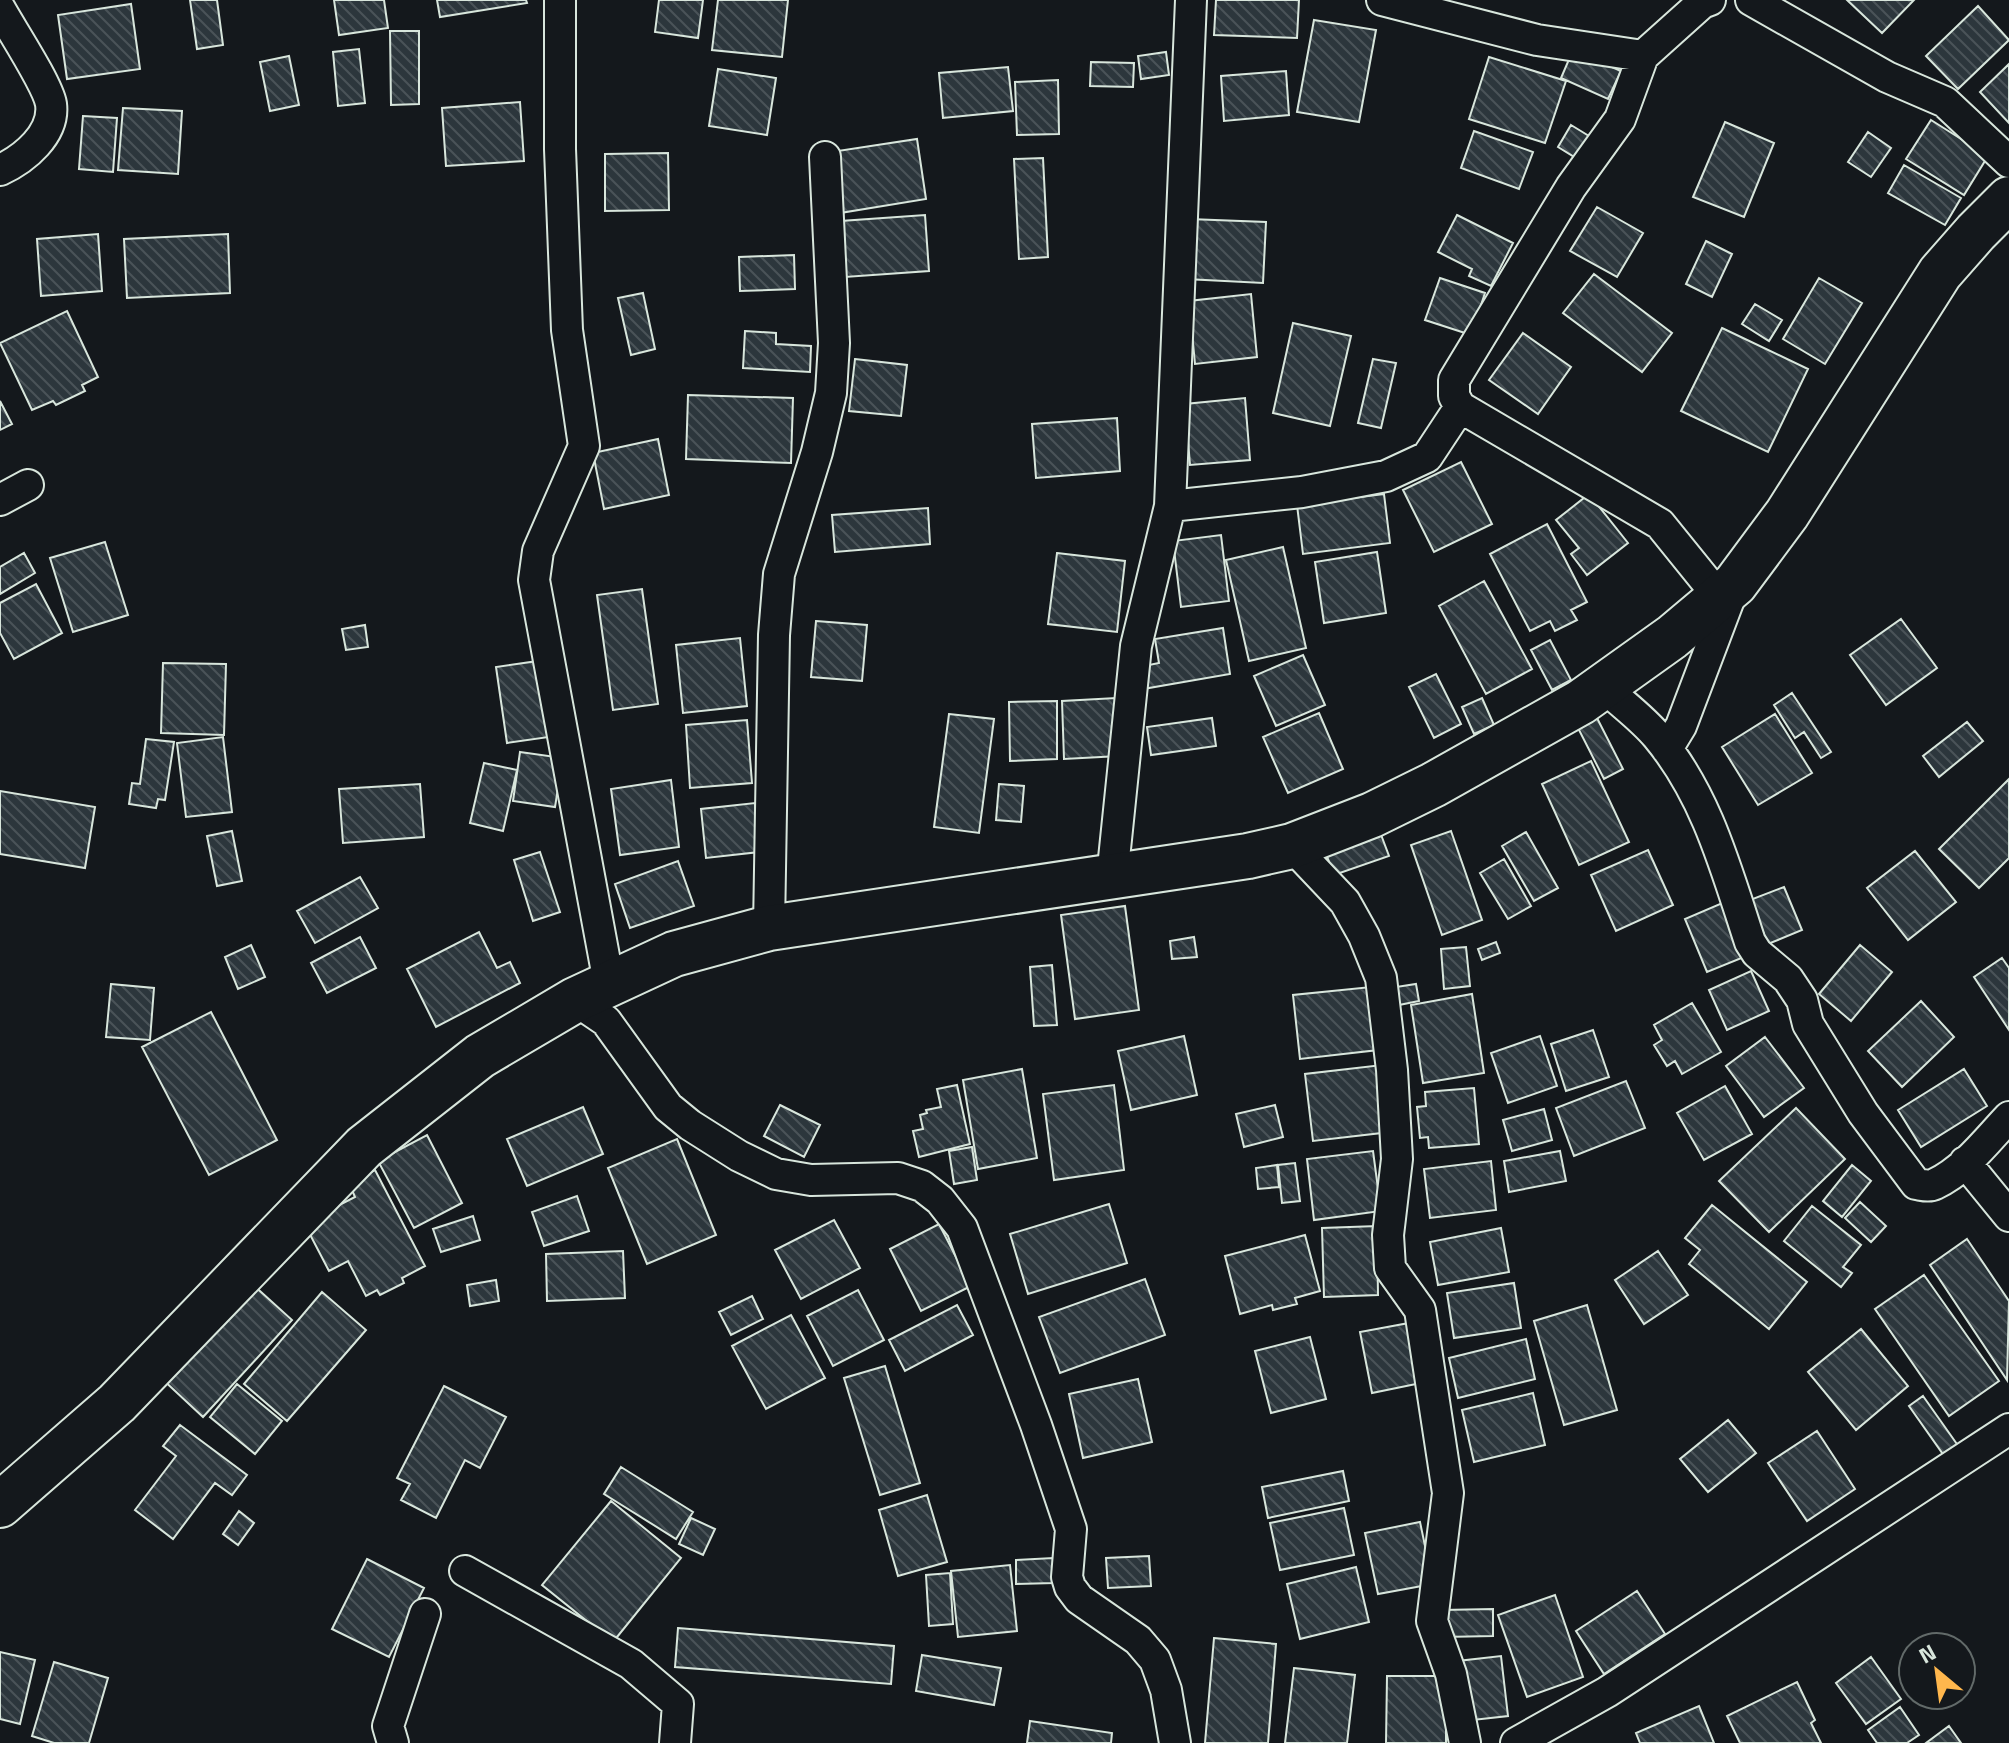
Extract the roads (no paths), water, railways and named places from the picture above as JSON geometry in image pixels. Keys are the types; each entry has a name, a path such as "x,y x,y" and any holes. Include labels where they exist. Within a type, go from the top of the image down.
{"street":[{"path":"560,0 560,149 567,330 584,446 538,551 534,580 592,992 606,1021 668,1107 690,1125 739,1156 776,1174 811,1180 898,1178 922,1186 940,1200 962,1228 1071,1529 1067,1577 1070,1587 1079,1599 1138,1640 1155,1660 1166,1690 1175,1743"},
{"path":"1112,878 1136,646 1170,506 1191,0"},
{"path":"1382,0 1537,40 1643,56"},
{"path":"1710,0 1702,3 1643,56 1620,119 1571,187 1454,380 1454,396 1460,407 1660,524 1727,591"},
{"path":"1751,0 1887,77 1945,102 2009,162"},
{"path":"0,9 51,104 48,127 36,144 0,170"},
{"path":"769,928 774,635 779,574 817,452 831,393 834,343 825,157"},
{"path":"0,1505 117,1403 364,1147 480,1056 592,992 674,954 769,928 1112,878 1292,846 1372,815 1433,785 1581,702 1672,637 1727,591 1787,514 1940,273 2009,199"},
{"path":"1170,506 1302,492 1386,476 1427,457 1460,407"},
{"path":"0,500 28,485"},
{"path":"1667,749 1681,726 1727,591"},
{"path":"1603,686 1655,734 1688,779 1713,829 1750,942 1757,953 1788,979 1802,1000 1808,1024 1863,1113 1916,1184 1928,1186 1937,1183 1965,1162 2009,1117"},
{"path":"1292,846 1345,902 1364,936 1381,978 1392,1070 1397,1159 1388,1235 1390,1268 1420,1310 1448,1493 1432,1621 1451,1674 1465,1743"},
{"path":"1965,1162 2009,1216"},
{"path":"1516,1743 1607,1692 2009,1429"},
{"path":"465,1571 631,1664 678,1704 675,1743"},
{"path":"393,1743 388,1726 425,1614"}]}
